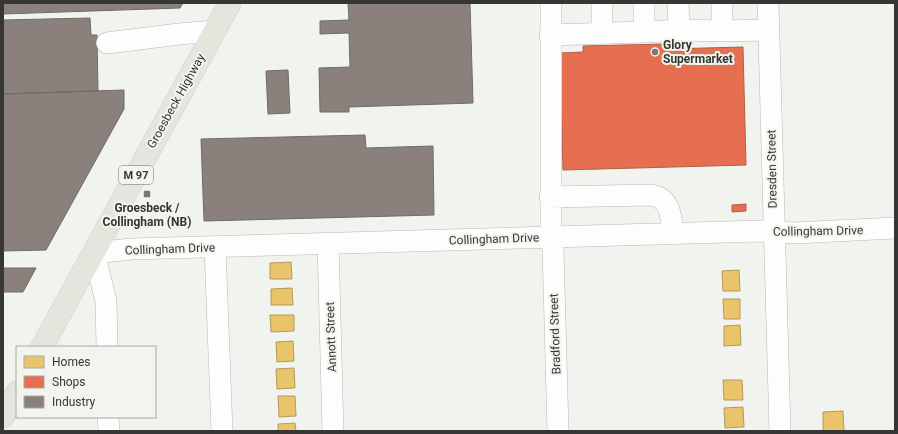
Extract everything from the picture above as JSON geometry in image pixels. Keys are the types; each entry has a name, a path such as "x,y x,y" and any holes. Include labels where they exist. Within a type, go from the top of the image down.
{"main road":[{"name":"Groesbeck Highway","path":"43,346 230,3"},
{"path":"3,417 16,394"}],"street":[{"name":"Bradford Street","path":"550,3 550,197 551,238 553,249 558,431"},
{"path":"602,3 602,33"},
{"path":"644,3 644,32"},
{"path":"678,3 679,30"},
{"path":"722,3 722,31"},
{"name":"Dresden Street","path":"768,3 780,431"},
{"path":"550,35 679,30 769,30"},
{"path":"107,43 214,31"},
{"path":"550,197 651,195 661,198 667,204 670,211 673,234"},
{"name":"Collingham Drive","path":"94,253 131,249 760,231 794,233 895,228"},
{"name":"Annott Street","path":"328,244 333,431"},
{"path":"215,247 222,431"},
{"path":"94,253 106,301 107,346"},
{"path":"108,418 109,431"}],"building: Homes":[{"path":"291,262 292,279 270,279 270,263"},
{"path":"739,270 740,291 723,291 722,271"},
{"path":"292,288 293,305 271,305 271,289"},
{"path":"723,299 740,299 740,319 724,319"},
{"path":"270,315 294,315 294,331 271,332"},
{"path":"740,325 741,345 724,346 724,326"},
{"path":"293,341 294,361 277,362 276,342"},
{"path":"294,368 295,388 277,389 276,369"},
{"path":"723,380 742,380 743,400 724,400"},
{"path":"278,396 295,396 296,416 279,417"},
{"path":"743,407 744,427 725,428 724,408"},
{"path":"843,411 844,431 823,431 823,412"},
{"path":"295,423 296,431 278,431 278,424"}],"building: Shops":[{"path":"665,44 666,49 743,47 746,165 563,170 560,53 583,52 583,46"},
{"path":"746,204 746,211 732,212 732,205"}],"building: Industry":[{"path":"3,3 183,3 180,8 3,14"},
{"path":"348,3 470,3 473,103 349,107 349,112 320,112 319,68 350,67 349,33 320,34 320,21 349,20"},
{"path":"90,18 91,35 97,35 98,91 3,94 3,20"},
{"path":"288,70 290,113 268,114 266,71"},
{"path":"124,90 124,109 46,250 3,251 3,94"},
{"path":"365,135 366,148 433,146 434,215 204,221 201,139"},
{"path":"3,268 36,268 23,292 3,292"}],"place":[{"name":"Glory Supermarket","path":"655,52"},
{"name":"Groesbeck / Collingham (NB)","path":"147,194"}]}
